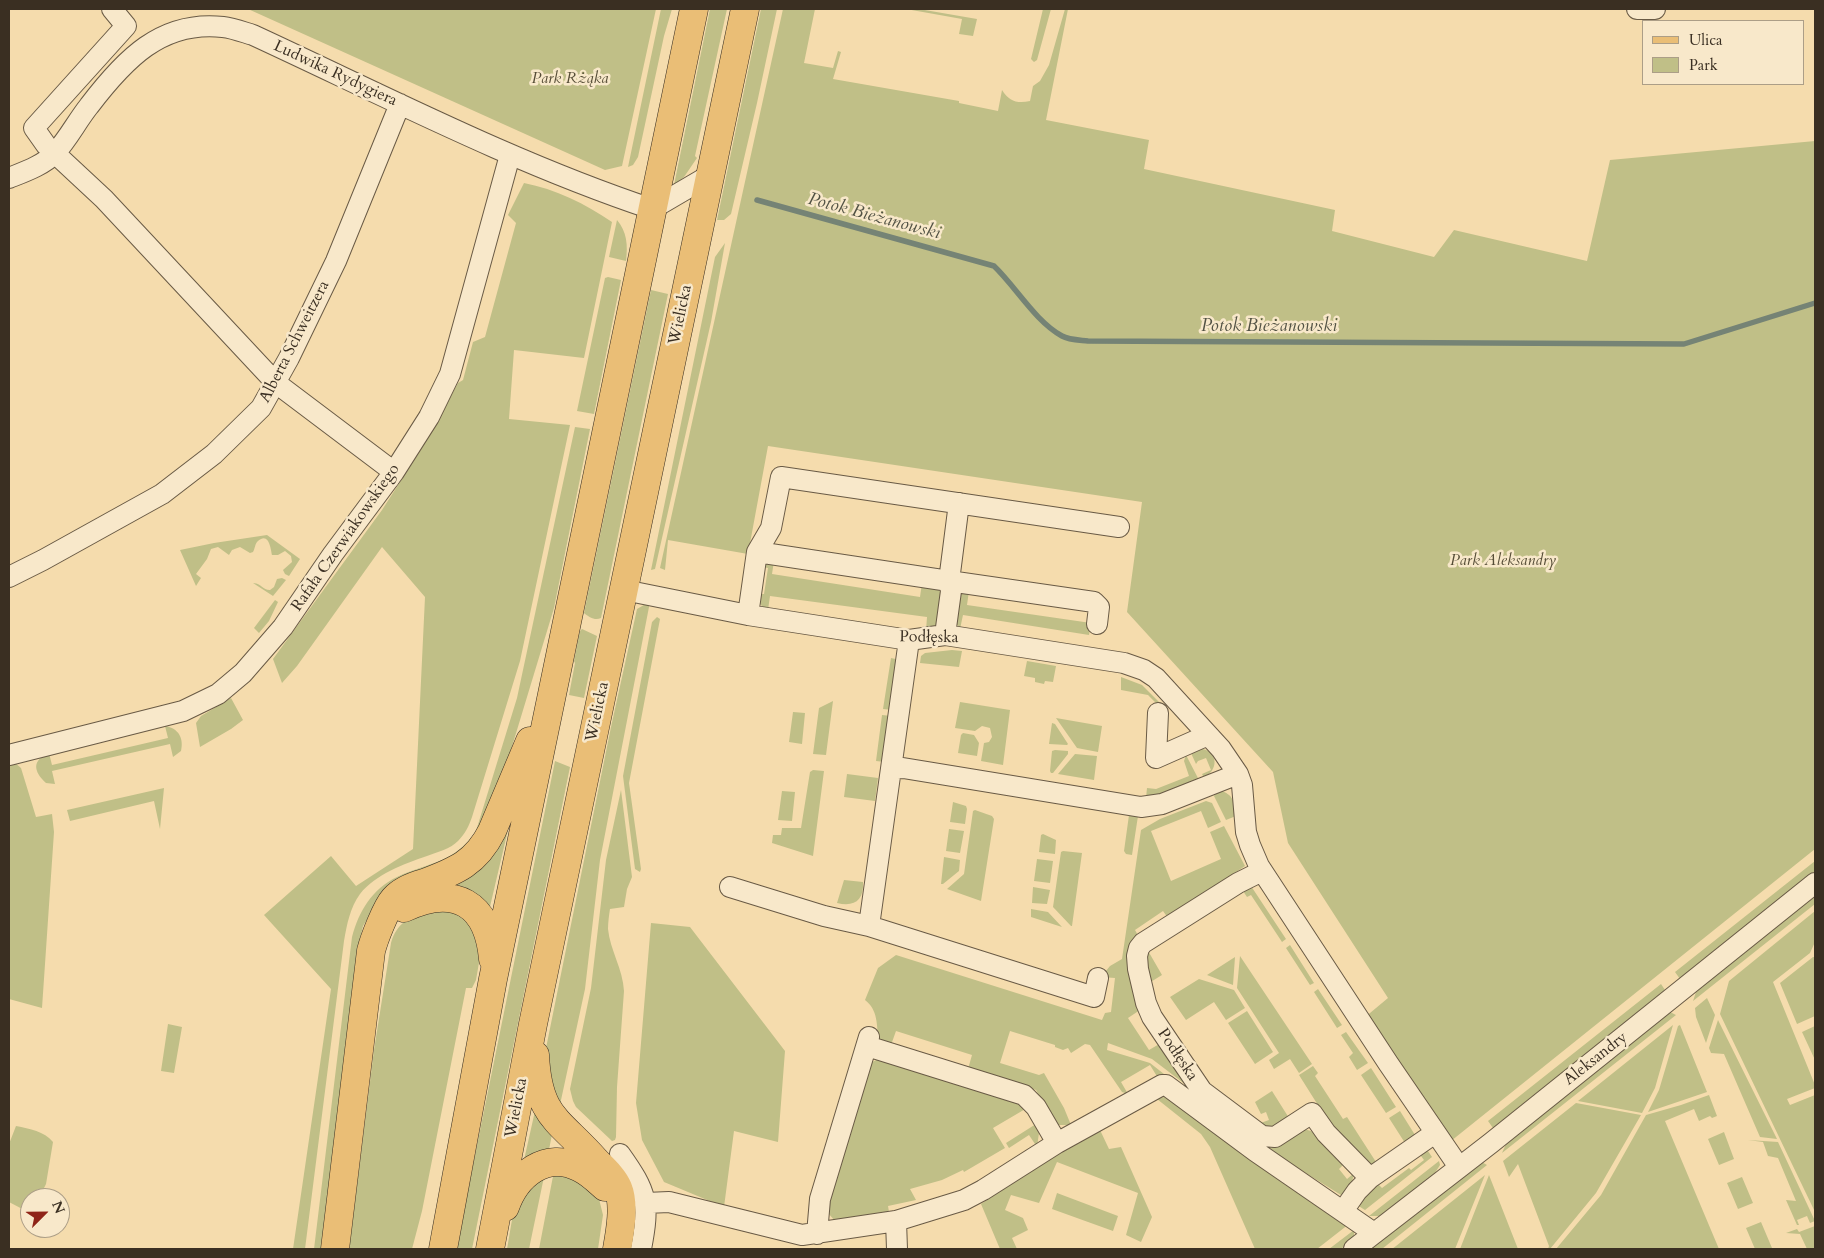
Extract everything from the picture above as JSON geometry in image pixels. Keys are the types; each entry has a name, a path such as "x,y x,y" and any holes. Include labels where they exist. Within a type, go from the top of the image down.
{"main road":[{"path":"443,1249 493,979 694,9"},
{"name":"Wielicka","path":"491,1247 533,1024 745,9"},
{"path":"335,1249 374,938 392,900 401,892 460,868 469,862 486,843 553,688"},
{"path":"384,918 411,905 435,898 457,899 473,908 480,915 489,934 494,966 493,979"},
{"path":"533,1024 536,1074 544,1104 559,1124 588,1151 613,1179 620,1194 620,1234 616,1249"},
{"path":"491,1247 506,1202 518,1182 534,1167 551,1162 570,1164 589,1173 614,1196 620,1213"}],"street":[{"path":"112,9 126,26 34,128 46,145 104,199 276,383 394,472"},
{"path":"1637,9 1655,9"},
{"name":"Ludwika Rydygiera","path":"9,178 34,167 55,153 90,105 143,47 165,34 194,27 224,27 253,35 510,155 599,191 652,209"},
{"name":"Alberta Schweitzera","path":"9,577 44,560 162,494 214,454 261,408 276,383 336,261 400,104"},
{"name":"Rafała Czerwiakowskiego","path":"17,753 183,711 218,694 243,673 283,628 326,563 394,472 429,417 450,374 510,155"},
{"path":"652,209 710,174"},
{"path":"748,615 757,552 771,528 781,477 1120,527"},
{"path":"945,635 951,591 948,581 959,503"},
{"path":"757,552 1094,602 1099,606 1097,624"},
{"name":"Podłęska","path":"624,590 748,615 909,640 945,635 1134,665 1156,678 1231,761 1242,785 1248,838 1262,871 1459,1167"},
{"path":"869,926 909,640"},
{"path":"1158,713 1156,758 1208,735"},
{"path":"891,769 903,768 1119,805 1141,807 1162,804 1238,774"},
{"name":"Podłęska","path":"1262,871 1238,882 1143,943 1139,948 1137,956 1138,969 1148,1011 1202,1091 1262,1136 1275,1136 1312,1113 1326,1133 1370,1178"},
{"name":"Aleksandry","path":"1354,1249 1815,883"},
{"path":"730,888 824,916 869,926 1094,997 1098,978"},
{"path":"817,1234 820,1199 868,1041 1024,1095 1036,1106 1057,1143"},
{"path":"646,1203 669,1202 802,1235 896,1221 964,1200 984,1190 1057,1143 1162,1085 1166,1085 1255,1151 1374,1233"},
{"path":"1343,1212 1357,1191 1370,1178 1435,1133"},
{"path":"620,1154 634,1174 646,1203 647,1222 641,1249"},
{"path":"896,1221 897,1249"}],"green space":[{"name":"Park Rżąka","path":"248,9 656,9 622,166 605,170"},
{"path":"661,9 672,9 664,36 638,157 633,165 628,167"},
{"path":"710,9 727,9 695,156 697,158 684,177 674,185"},
{"path":"761,9 777,9 731,214 724,220 717,220"},
{"name":"Park Aleksandry","path":"783,9 815,9 804,63 833,68 838,51 841,52 833,79 959,101 959,103 998,111 1002,90 1014,101 1030,101 1033,86 1040,81 1049,65 1065,9 1068,9 1046,120 1149,140 1144,169 1335,210 1332,231 1434,257 1454,230 1587,261 1610,160 1815,141 1815,849 1451,1141 1364,1018 1388,998 1288,843 1273,772 1127,612 1142,502 768,446 748,554 668,540 665,570 660,568"},
{"path":"906,9 919,9 977,19 973,36 959,34 962,19"},
{"path":"1043,9 1051,9 1037,60 1034,62 1031,59"},
{"path":"524,183 570,198 612,222 584,358 514,350 509,419 570,425 520,661 472,817 465,833 455,844 448,848 400,866 382,875 360,894 351,911 344,941 305,1249 293,1249 331,989 264,915 331,856 356,886 413,849 425,597 382,547 297,666 282,683 273,659 382,510 420,451 458,383 463,380 473,342 485,337 516,223 508,215"},
{"path":"617,220 623,229 626,239 626,261 609,257"},
{"path":"725,243 711,322 655,569 651,570 715,257"},
{"path":"605,278 621,280 594,414 577,411"},
{"path":"651,290 668,294 601,618 594,619 584,613"},
{"path":"575,427 590,429 554,608 500,786 480,840 376,905 363,926 323,1249 314,1249 352,937 355,927 368,902 380,888 397,877 450,856 468,842 476,831 517,698"},
{"path":"267,535 300,559 289,576 283,570 292,562 291,556 285,551 278,555 272,555 269,542 265,538 257,542 253,552 250,553 240,547 232,550 229,555 218,547 211,549 207,559 196,574 201,578 196,586 180,550 214,543"},
{"path":"774,561 772,574 920,597 922,583 939,588 940,601 936,625 926,631 927,617 770,596 768,610 760,604 758,594 764,594 768,568 762,567 765,563"},
{"path":"282,578 286,580 273,596 253,583 270,590 274,587 277,579"},
{"path":"969,591 967,605 1091,623 1089,635 963,615 960,629 956,623 959,596 962,592"},
{"path":"275,600 278,602 269,621 259,633 254,628"},
{"path":"649,602 600,860 585,989 558,1114 544,1058 611,727 637,609"},
{"path":"657,617 660,619 629,783 640,872 635,869 623,776 652,622"},
{"path":"582,629 597,636 584,698 569,695 574,661"},
{"path":"952,650 962,651 959,667 920,663 921,656 925,653"},
{"path":"891,658 900,660 893,710 883,709"},
{"path":"1027,661 1056,666 1053,682 1045,681 1044,684 1035,682 1035,678 1024,676"},
{"path":"1121,677 1142,685 1162,705 1160,707 1148,695 1121,690"},
{"path":"231,698 243,720 200,747 196,723 201,716"},
{"path":"833,701 826,755 813,754 819,708"},
{"path":"960,702 1010,710 1003,765 981,761 984,743 989,742 992,737 990,728 982,726 975,731 955,728"},
{"path":"793,712 805,713 802,744 789,742"},
{"path":"882,715 892,716 885,762 876,761"},
{"path":"1056,718 1102,726 1098,752 1077,748"},
{"path":"1052,723 1055,724 1067,745 1049,744"},
{"path":"165,726 174,729 181,738 181,751 173,757 170,744 52,771 55,784 46,783 37,770 37,762 49,753 52,765 168,738"},
{"path":"963,733 974,735 979,743 977,756 958,753"},
{"path":"1196,748 1208,751 1214,759 1213,769 1204,778 1202,774 1211,770 1206,758 1198,761 1196,764 1190,751"},
{"path":"1052,751 1068,751 1068,754 1051,773"},
{"path":"1075,754 1097,756 1094,780 1058,774"},
{"path":"1186,755 1199,780 1159,797 1146,798 1147,788 1156,789 1189,776 1184,761"},
{"path":"555,761 570,767 472,1249 456,1249"},
{"path":"9,762 14,762 21,768 36,817 52,814 54,832 42,1008 9,999"},
{"path":"813,770 824,771 813,856 772,843 773,835 781,835 782,828 801,828 810,772"},
{"path":"847,774 878,778 875,801 844,797"},
{"path":"164,788 160,829 154,801 70,821 67,810"},
{"path":"621,790 632,877 627,889 624,907 610,909 608,924 609,937 624,991 617,1087 616,1137 612,1141 576,1107 570,1089 591,988 606,860"},
{"path":"782,791 795,792 792,821 778,820"},
{"path":"1222,791 1232,798 1236,816 1226,820 1214,796 1217,792"},
{"path":"1206,801 1212,803 1221,822 1208,828 1201,811 1151,831 1171,881 1221,859 1210,832 1224,826 1245,866 1168,918 1163,911 1135,930 1139,937 1140,1010 1128,1018 1149,1050 1161,1043 1190,1088 1152,1059 1108,1043 1107,1050 1150,1063 1164,1074 1158,1078 1150,1065 1121,1082 1128,1094 1122,1092 1090,1045 1085,1044 1071,1053 1068,1048 1063,1050 1055,1047 1055,1045 1010,1031 1000,1063 1039,1075 1044,1073 1064,1108 1071,1125 1058,1125 1036,1090 968,1069 972,1055 896,1031 891,1045 878,1040 875,1013 865,1000 878,968 896,955 1102,1020 1105,1013 1111,1012 1115,978 1101,977 1110,966 1122,959 1141,830 1160,819"},
{"path":"953,802 966,806 965,824 950,822"},
{"path":"973,811 992,816 994,819 981,901 947,889 964,874"},
{"path":"1129,815 1138,816 1132,855 1126,854 1124,851"},
{"path":"511,817 489,911 444,889"},
{"path":"949,829 964,831 960,853 946,851"},
{"path":"1043,834 1056,840 1055,854 1039,852 1041,835"},
{"path":"1061,852 1082,853 1072,926 1053,907"},
{"path":"944,857 960,860 959,871 941,884"},
{"path":"1037,859 1053,861 1050,883 1034,881"},
{"path":"1815,861 1815,871 1680,979 1675,972"},
{"path":"844,880 863,882 862,894 853,903 837,903"},
{"path":"1251,886 1286,939 1282,942 1251,895 1247,897 1241,888"},
{"path":"1033,887 1050,890 1047,904 1032,903"},
{"path":"1815,895 1815,904 1693,1001 1697,989"},
{"path":"1031,909 1048,912 1062,927 1031,917"},
{"path":"422,911 462,911 482,945 476,980 472,988 466,988 422,1211 412,1249 349,1249 374,1050 391,943 399,927"},
{"path":"1815,911 1815,942 1810,953 1773,982 1815,1085 1815,1088 1787,1099 1790,1105 1815,1095 1815,1212 1720,1014 1729,981"},
{"path":"651,923 690,927 785,1051 778,1142 734,1131 724,1207 664,1182 642,1140 636,1103"},
{"path":"1290,945 1314,983 1310,985 1286,948"},
{"path":"1147,949 1162,975 1149,983 1145,964"},
{"path":"1240,956 1312,1064 1299,1073 1290,1059 1274,1069 1269,1060 1279,1053 1237,988"},
{"path":"1235,957 1233,985 1207,975"},
{"path":"1815,957 1815,1016 1797,1024 1780,983"},
{"path":"1199,979 1234,990 1245,1008 1226,1020 1214,1002 1186,1020 1170,997"},
{"path":"1661,984 1665,990 1493,1128 1488,1121"},
{"path":"1318,989 1342,1025 1337,1028 1314,992"},
{"path":"1707,998 1715,1015 1706,1043 1696,1017 1695,1008"},
{"path":"1247,1011 1273,1052 1255,1064 1228,1023"},
{"path":"1670,1012 1676,1015 1502,1153 1512,1136"},
{"path":"1718,1020 1777,1139 1760,1137 1724,1054 1711,1053 1709,1048"},
{"path":"168,1024 182,1027 174,1073 161,1071"},
{"path":"1673,1025 1655,1088 1642,1113 1578,1101"},
{"path":"1680,1025 1707,1092 1648,1112 1659,1090 1678,1026"},
{"path":"1815,1026 1815,1060 1802,1032"},
{"path":"1346,1032 1368,1063 1357,1070 1349,1057 1353,1053 1341,1035"},
{"path":"879,1059 1021,1103 1027,1108 993,1128 1005,1148 964,1172 963,1170 942,1180 910,1189 916,1200 888,1206 889,1212 835,1221 828,1213 826,1204 868,1068 872,1062"},
{"path":"1313,1066 1318,1073 1315,1076 1343,1119 1347,1117 1376,1162 1373,1164 1368,1164 1333,1129 1299,1075"},
{"path":"1371,1068 1396,1107 1386,1113 1361,1075"},
{"path":"1272,1091 1289,1118 1275,1127 1255,1125 1269,1120 1266,1112 1261,1114 1255,1102"},
{"path":"1709,1095 1717,1116 1712,1118 1710,1116 1699,1121 1694,1109 1665,1121 1719,1249 1556,1249 1601,1195 1646,1115"},
{"path":"1167,1096 1349,1224 1317,1249 1255,1249 1210,1147 1201,1134 1157,1099"},
{"path":"1576,1103 1641,1115 1596,1193 1550,1249 1548,1249 1549,1246 1518,1164 1509,1177 1503,1161"},
{"path":"535,1111 553,1129 548,1155 524,1160"},
{"path":"1400,1111 1415,1135 1405,1143 1389,1118"},
{"path":"1036,1124 1039,1133 1037,1147 1029,1135 1009,1148 1006,1143"},
{"path":"16,1126 41,1133 53,1142 44,1188 20,1188 20,1208 9,1202 9,1144"},
{"path":"1301,1129 1314,1133 1331,1147 1345,1163 1339,1169 1347,1179 1353,1174 1353,1181 1341,1195 1275,1154 1256,1139 1271,1148"},
{"path":"1100,1130 1109,1149 1121,1147 1152,1217 1141,1242 1126,1235 1138,1193 1057,1162 1039,1203 1011,1195 1005,1210 1023,1218 1028,1230 1012,1238 1017,1249 1000,1249 981,1204 1063,1150"},
{"path":"1724,1132 1734,1159 1719,1165 1708,1139"},
{"path":"1748,1140 1778,1142 1815,1221 1810,1223 1807,1216 1797,1220 1799,1225 1797,1225 1786,1200 1796,1201 1778,1158 1768,1156 1763,1142"},
{"path":"1426,1148 1432,1157 1365,1210 1357,1205 1377,1183 1382,1188 1409,1168 1411,1170 1424,1160 1418,1152"},
{"path":"1439,1161 1440,1165 1433,1176 1388,1213 1379,1216 1369,1216"},
{"path":"1480,1161 1487,1165 1382,1249 1370,1249"},
{"path":"554,1171 571,1173 594,1191 599,1199 603,1215 598,1249 539,1249"},
{"path":"545,1172 529,1249 507,1249 515,1202"},
{"path":"1485,1175 1455,1249 1392,1249 1396,1246"},
{"path":"1489,1175 1518,1249 1460,1249"},
{"path":"1742,1177 1753,1203 1738,1209 1727,1183"},
{"path":"1057,1193 1118,1216 1113,1231 1052,1209"},
{"path":"1761,1222 1772,1248 1755,1249 1746,1228"},
{"path":"1815,1226 1815,1249 1807,1249 1800,1234 1786,1233 1797,1229 1799,1232"},
{"path":"1354,1230 1354,1238 1341,1249 1329,1249"}],"waterway":[{"name":"Potok Bieżanowski","path":"757,200 994,266 1043,322 1062,336 1075,340 1684,344 1815,303"}]}
